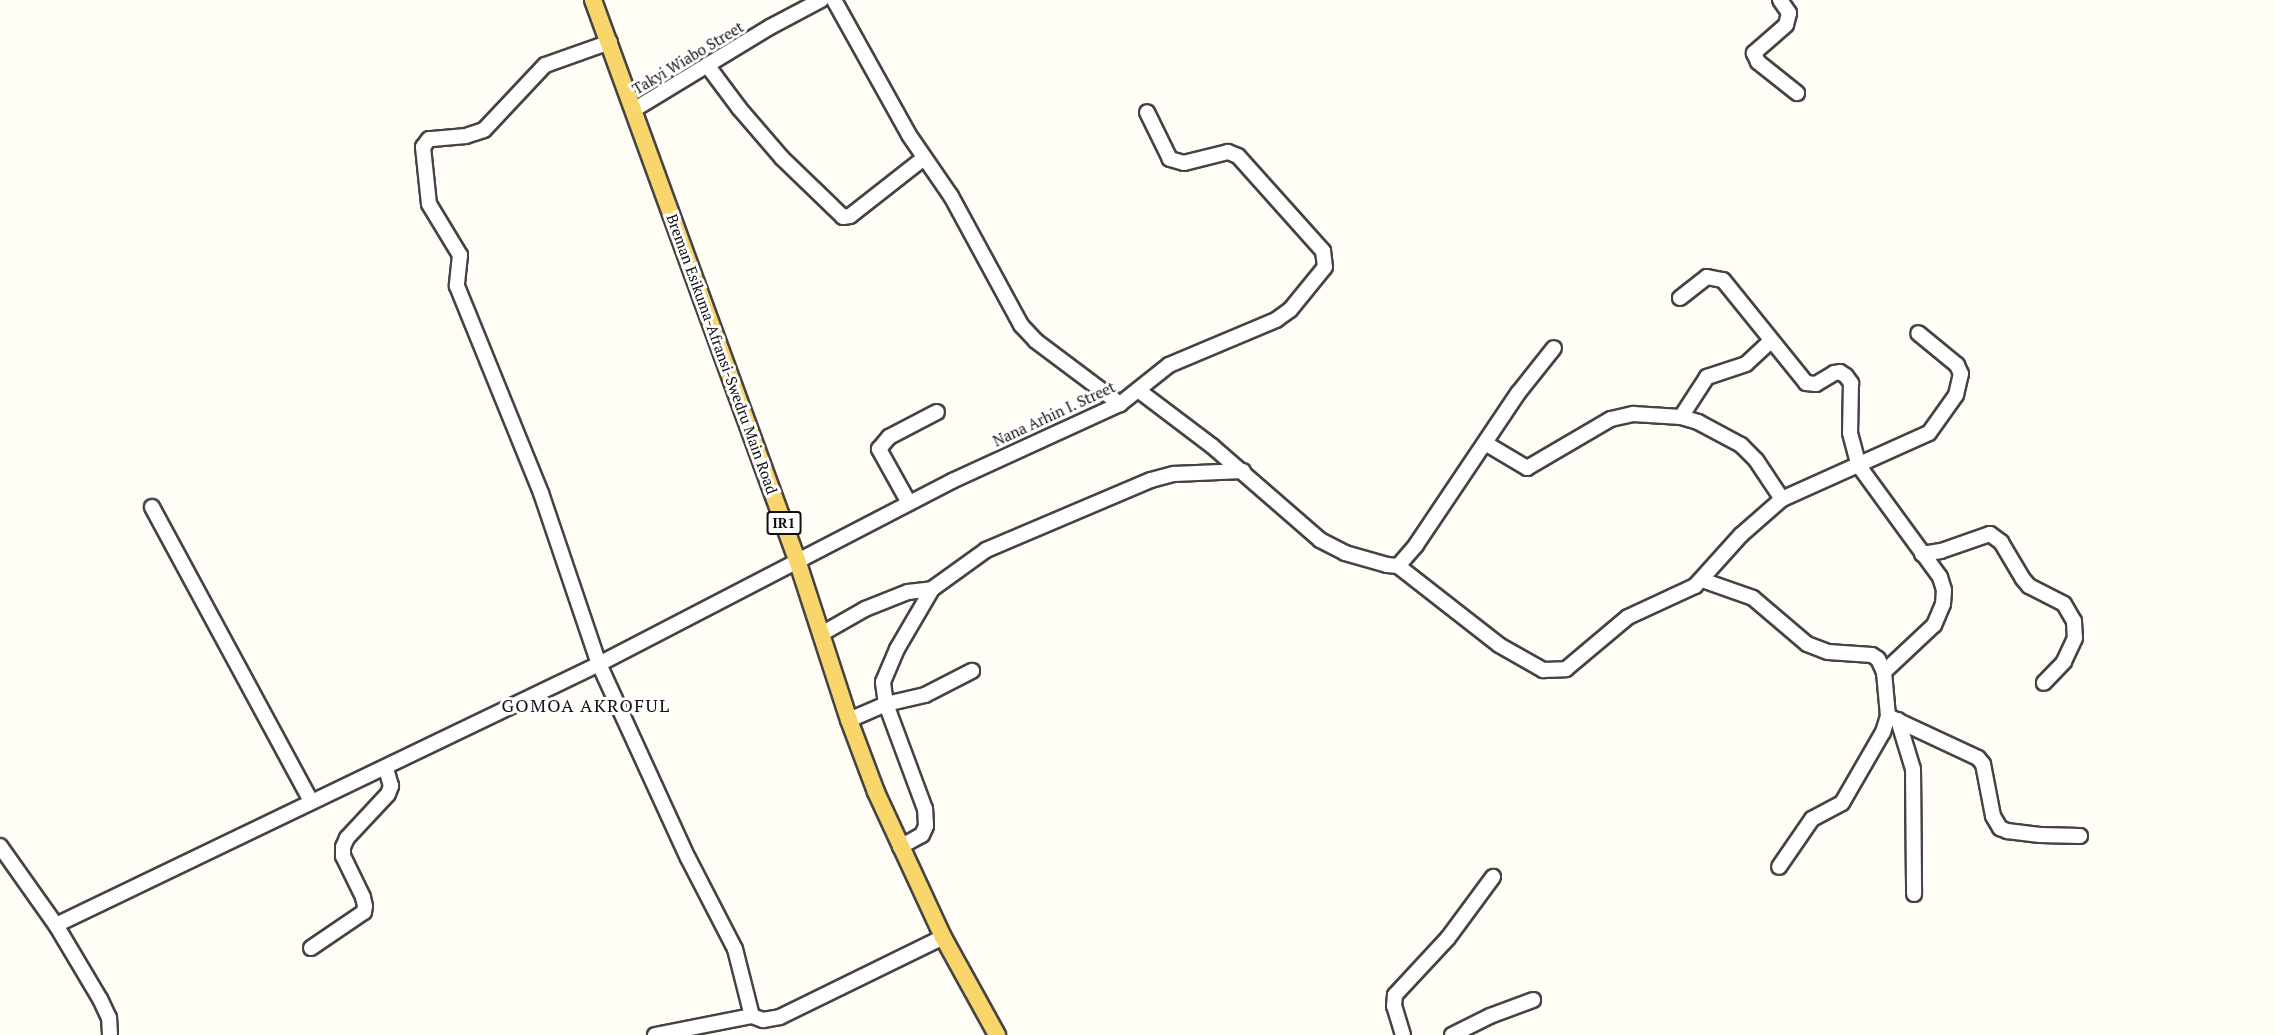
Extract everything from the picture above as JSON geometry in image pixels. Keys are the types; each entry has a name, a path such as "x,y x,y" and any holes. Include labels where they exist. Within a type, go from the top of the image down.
{"main road":[{"name":"Breman Esikuma-Afransi-Swedru Main Road","path":"593,0 635,109 823,633 849,720 900,846 943,937 997,1035"}],"street":[{"name":"Takyi Wiabo Street","path":"635,109 821,0"},
{"path":"834,0 924,158 951,196 1029,335 1120,404"},
{"path":"1780,0 1789,14 1786,25 1754,53 1758,62 1797,93"},
{"path":"610,42 545,65 483,130 466,136 429,139 423,147 429,204 460,255 457,286 541,493 599,664 688,858 735,949 752,1016"},
{"path":"707,65 739,108 782,158 843,217 850,216 924,158"},
{"name":"Nana Arhin I. Street","path":"56,925 89,907 161,877 311,801 386,768 599,664 909,503 1120,404 1169,365 1284,316 1326,262 1323,251 1238,156 1228,152 1176,163 1170,159 1147,112"},
{"path":"1680,298 1707,278 1723,280 1806,383 1816,384 1834,373 1846,376 1852,390 1850,433 1859,466 1940,577 1944,590 1940,616 1934,625 1884,672"},
{"path":"1138,390 1243,471 1331,547 1387,565 1398,566 1499,645 1543,670 1556,671 1575,663 1628,617 1685,593 1702,580 1741,536 1782,499 1929,433 1956,396 1960,385 1957,365 1918,333"},
{"path":"1681,417 1707,377 1746,364 1772,342"},
{"path":"1398,566 1416,545 1485,443 1554,348"},
{"path":"909,503 879,449 889,437 937,412"},
{"path":"1485,443 1527,468 1611,419 1633,414 1681,417 1698,422 1741,445 1756,460 1782,499"},
{"path":"900,846 922,835 926,826 925,809 886,704 883,690 885,675 897,649 932,589 986,550 1150,480 1174,474 1243,471"},
{"path":"152,507 311,801"},
{"path":"1922,554 1941,551 1990,534 2001,542 2029,586 2064,604 2074,621 2075,638 2064,662 2044,682"},
{"path":"1702,580 1753,598 1807,644 1828,652 1872,655 1878,659 1884,672 1893,718 1912,769 1914,894"},
{"path":"823,633 865,609 908,592 932,589"},
{"path":"849,720 886,704 925,695 972,671"},
{"path":"1893,718 1978,758 1983,764 1993,816 2000,828 2040,835 2080,836"},
{"path":"1779,867 1812,819 1842,803 1893,718"},
{"path":"311,948 364,912 363,897 343,856 343,847 347,838 388,794 391,786 386,768"},
{"path":"0,846 56,925 100,999 109,1018 110,1035"},
{"path":"1403,1035 1394,1006 1395,995 1448,938 1492,877"},
{"path":"655,1035 752,1016 762,1020 780,1017 943,937"},
{"path":"1452,1035 1490,1016 1533,1000"}],"district":[{"name":"GOMOA AKROFUL","path":"586,705"}]}
